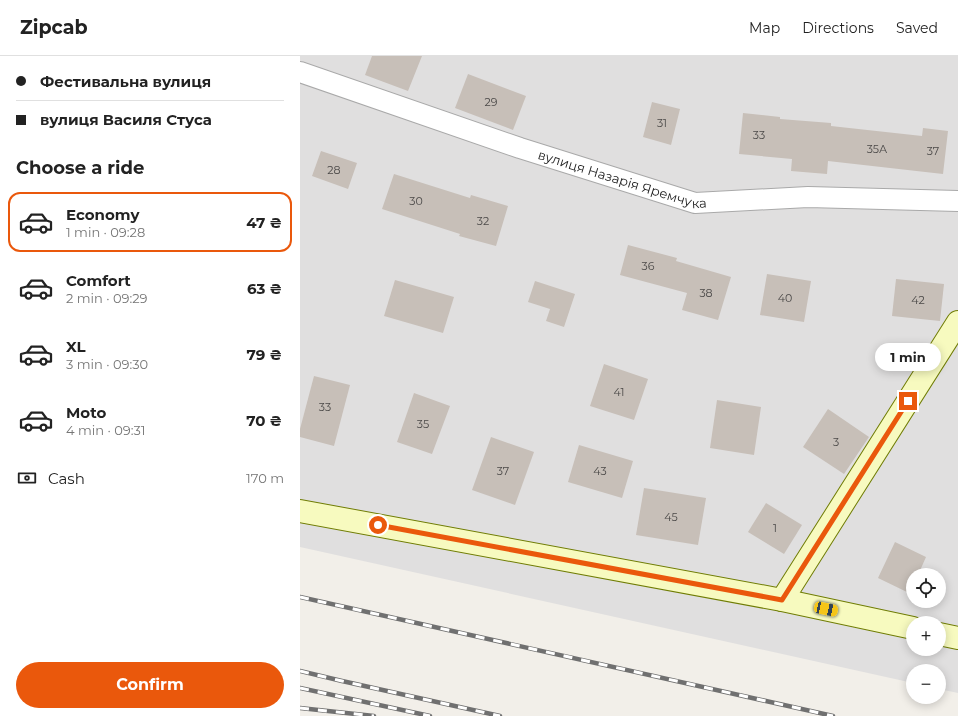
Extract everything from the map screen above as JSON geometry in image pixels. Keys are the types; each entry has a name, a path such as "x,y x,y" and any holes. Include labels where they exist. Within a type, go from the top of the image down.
{"street":[{"name":"вулиця Назарія Яремчука","path":"300,72 520,148 695,202 808,197 958,201"},
{"path":"782,600 958,322"},
{"path":"300,511 782,600 906,627"},
{"path":"946,635 958,638"}],"shaded area":[{"path":"300,56 958,56 958,693 946,690 946,664 906,664 906,681 300,547"}],"building":[{"path":"372,56 422,56 408,91 365,75"},
{"path":"468,74 526,96 513,130 455,108"},
{"path":"652,102 680,109 671,145 643,137"},
{"path":"743,113 780,117 780,119 831,123 831,126 922,136 923,128 948,131 943,174 828,161 827,174 791,171 792,159 739,154"},
{"path":"321,151 357,163 348,189 312,176"},
{"path":"394,174 470,198 471,195 508,206 496,246 459,236 460,234 382,209"},
{"path":"628,245 677,258 676,261 731,277 718,320 682,310 687,293 620,275"},
{"path":"767,274 811,281 804,322 760,315"},
{"path":"896,279 944,284 940,321 892,316"},
{"path":"395,280 454,297 443,333 384,316"},
{"path":"535,281 575,294 564,327 546,321 550,309 528,302"},
{"path":"604,364 648,379 634,420 590,406"},
{"path":"314,376 350,385 334,446 300,437 300,429"},
{"path":"414,393 450,406 432,454 397,442"},
{"path":"717,400 761,407 754,455 710,448"},
{"path":"828,409 869,437 844,474 803,447"},
{"path":"491,437 534,452 515,505 472,490"},
{"path":"579,445 633,461 622,498 568,482"},
{"path":"644,488 706,498 698,545 636,535"},
{"path":"766,503 802,525 784,554 748,532"},
{"path":"895,542 926,557 921,568 906,568 906,592 878,578"}],"railway":[{"path":"300,597 833,716"},
{"path":"300,671 500,716"},
{"path":"300,688 430,716"},
{"path":"300,708 374,716"}],"route":[{"path":"378,525 782,600 908,401"}]}
